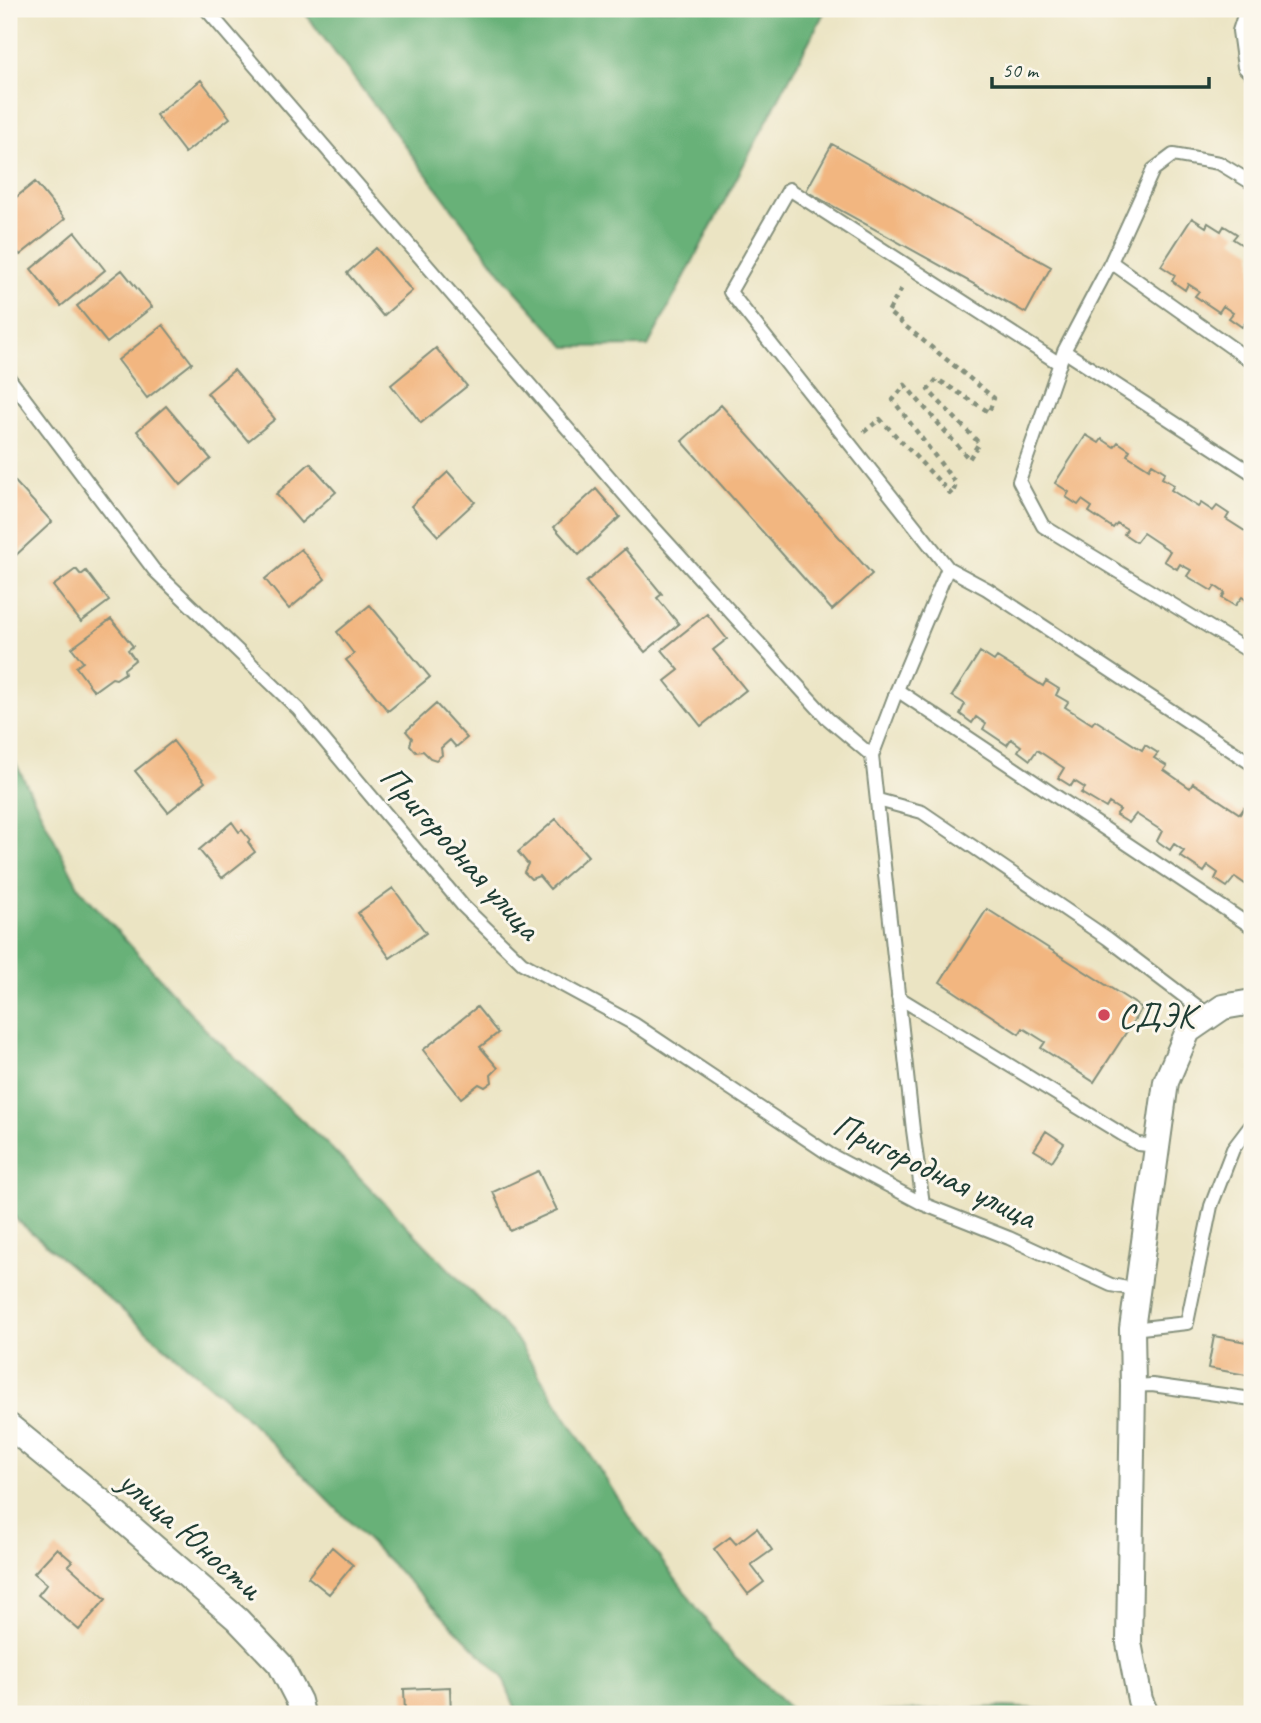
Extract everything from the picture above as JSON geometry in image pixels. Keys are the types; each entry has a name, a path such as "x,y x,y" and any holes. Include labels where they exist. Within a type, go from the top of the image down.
{"street":[{"path":"1146,1714 1140,1700 1129,1643 1132,1329 1166,1082 1188,1031 1223,1007 1252,1002"},
{"name":"улица Юности","path":"9,1426 237,1619 280,1664 299,1701 302,1714"}],"lane":[{"path":"206,9 636,508 827,718 872,756"},
{"path":"1246,9 1239,31 1244,67 1252,75"},
{"path":"1252,183 1219,163 1173,155 1153,170 1111,262 1064,351 1019,481 1043,526 1252,653"},
{"path":"1060,365 789,189 730,292 948,568 987,589 1252,764"},
{"path":"1111,262 1252,362"},
{"path":"1064,351 1252,474"},
{"name":"Пригородная улица","path":"9,378 154,570 298,709 463,906 522,963 634,1024 830,1154 923,1204 1009,1238 1111,1285 1138,1290"},
{"path":"923,1204 872,756 948,568"},
{"path":"897,690 1252,927"},
{"path":"878,800 922,811 1107,938 1210,1016"},
{"path":"898,996 1138,1144 1158,1146"},
{"path":"1132,1329 1187,1323 1211,1206 1233,1149 1252,1124"},
{"path":"1133,1386 1152,1385 1252,1399"}],"path":[{"path":"850,444 880,419 952,495 956,484 893,400 905,385 969,459 979,443 929,390 937,379 989,412 995,398 888,313 913,269"}],"green space":[{"path":"302,9 826,9 648,346 566,347 506,280"},
{"path":"9,750 79,888 205,1029 329,1146 515,1337 633,1522 732,1655 796,1714 518,1714 502,1676 243,1414 16,1219 9,1207"},
{"path":"1005,1707 1070,1711 1072,1714 823,1714"}],"building":[{"path":"201,80 230,118 185,153 156,115"},
{"path":"832,144 1051,267 1026,313 806,191"},
{"path":"35,182 65,219 20,255 9,241 9,203"},
{"path":"1192,218 1206,227 1208,223 1221,231 1224,226 1237,234 1233,239 1252,251 1252,319 1249,317 1242,327 1229,318 1233,313 1223,306 1219,312 1195,296 1199,291 1188,284 1185,290 1172,281 1175,275 1161,266"},
{"path":"75,232 105,270 61,306 31,269"},
{"path":"376,248 412,291 383,316 347,273"},
{"path":"122,270 152,307 107,343 77,306"},
{"path":"163,325 192,363 147,398 118,360"},
{"path":"436,348 467,386 421,423 391,385"},
{"path":"234,370 275,419 248,441 207,393"},
{"path":"721,405 872,574 832,610 682,441"},
{"path":"166,406 211,459 181,485 137,431"},
{"path":"1086,435 1099,443 1102,439 1114,447 1118,442 1130,450 1127,455 1149,469 1152,464 1165,472 1162,478 1174,485 1171,490 1198,507 1201,503 1213,511 1217,506 1229,514 1226,519 1248,533 1252,526 1252,604 1242,597 1235,606 1222,598 1225,593 1215,586 1212,591 1187,576 1191,570 1180,564 1177,569 1164,561 1170,551 1143,533 1136,542 1124,534 1127,529 1117,523 1113,528 1089,512 1092,507 1082,500 1078,505 1066,497 1069,492 1055,483"},
{"path":"310,463 336,492 301,523 276,494"},
{"path":"448,472 475,502 438,536 411,506"},
{"path":"9,475 52,522 15,556 9,549"},
{"path":"596,489 620,517 579,555 554,527"},
{"path":"301,549 325,579 289,609 265,579"},
{"path":"625,549 662,594 657,598 679,624 645,652 586,582"},
{"path":"76,569 81,575 86,571 109,601 81,622 53,586"},
{"path":"370,605 430,677 388,711 346,660 354,654 337,632"},
{"path":"707,614 727,639 713,650 746,690 701,726 665,681 679,670 662,650"},
{"path":"111,619 133,646 128,650 135,660 124,669 125,673 116,679 112,678 94,691 76,667 83,662 72,648"},
{"path":"980,652 994,661 997,657 1043,686 1046,681 1059,689 1056,695 1068,702 1065,707 1092,724 1095,720 1142,750 1145,745 1158,753 1154,758 1167,766 1164,770 1190,788 1193,783 1240,814 1244,808 1252,814 1252,880 1248,886 1235,877 1227,887 1215,879 1218,873 1208,866 1204,872 1180,856 1184,851 1174,844 1170,850 1157,841 1162,831 1136,814 1129,823 1116,815 1120,810 1109,803 1106,808 1081,793 1085,788 1074,781 1071,786 1058,778 1064,768 1037,750 1030,760 1018,751 1021,746 1011,739 1007,745 983,729 986,724 976,717 972,723 960,714 965,704 952,696"},
{"path":"436,704 467,738 456,747 450,740 441,748 442,755 436,760 423,751 416,752 410,745 412,738 406,731"},
{"path":"173,741 205,782 168,812 135,771"},
{"path":"556,819 588,856 550,889 539,876 531,879 524,872 528,864 518,852"},
{"path":"232,822 239,832 242,830 250,840 248,842 255,852 222,878 199,850"},
{"path":"393,888 426,933 390,958 358,913"},
{"path":"987,909 1142,1008 1094,1082 1041,1048 1045,1042 1023,1028 1019,1034 940,982"},
{"path":"477,1007 498,1033 480,1047 498,1068 491,1075 492,1082 485,1087 479,1084 461,1098 423,1050"},
{"path":"1046,1131 1064,1143 1052,1161 1034,1150"},
{"path":"538,1171 557,1210 510,1231 493,1192"},
{"path":"1214,1336 1252,1343 1252,1376 1208,1368"},
{"path":"757,1528 772,1550 751,1565 764,1582 748,1594 714,1549 730,1537 736,1544"},
{"path":"332,1547 353,1565 329,1594 308,1577"},
{"path":"57,1548 72,1561 68,1565 106,1599 79,1630 38,1595 47,1584 34,1573"},
{"path":"450,1687 451,1714 405,1714 404,1689"}],"place":[{"name":"СДЭК","path":"1104,1015"}]}
